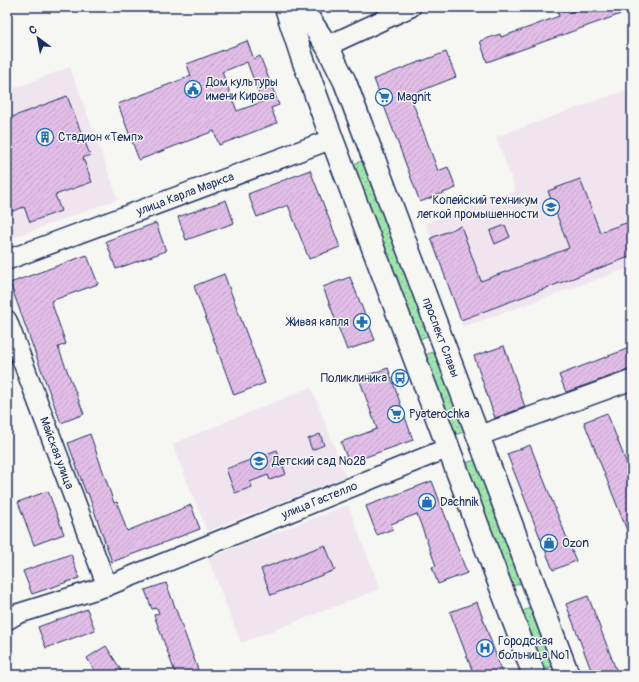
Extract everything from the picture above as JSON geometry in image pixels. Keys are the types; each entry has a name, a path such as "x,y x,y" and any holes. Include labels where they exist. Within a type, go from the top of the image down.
{"main road":[{"path":"286,7 302,58 332,139 534,675"},
{"name":"проспект Славы","path":"301,7 327,46 345,82 568,675"},
{"path":"302,58 327,46"},
{"name":"улица Карла Маркса","path":"332,139 362,126"},
{"path":"411,348 441,337"},
{"name":"улица Гастелло","path":"448,448 478,436"}],"street":[{"path":"327,46 411,7"},
{"name":"улица Карла Маркса","path":"7,260 332,139"},
{"name":"Майская улица","path":"7,320 107,586"},
{"name":"улица Гастелло","path":"478,436 632,380"},
{"name":"улица Гастелло","path":"7,620 17,614 107,586 448,448"}],"shaded area":[{"path":"70,67 118,199 7,240 7,91"},
{"name":"Копейский техникум легкой промышенности","path":"632,88 632,267 463,327 426,223 516,191 496,137"},
{"name":"Детский сад №28","path":"311,387 346,477 207,531 172,444"},
{"path":"348,505 380,589 241,643 208,558"}],"green space":[{"path":"368,159 434,333 420,339 353,164"},
{"path":"439,350 469,430 455,435 425,355"},
{"path":"480,458 527,581 513,586 466,463"},
{"path":"534,606 557,665 543,670 521,612"}],"building":[{"path":"584,7 632,7 632,10 487,62 480,41 500,34 501,37 559,16 558,13 567,10 568,13"},
{"name":"Дом культуры имени Кирова","path":"247,41 254,59 260,56 279,105 271,108 277,123 219,145 214,131 139,160 118,104 191,76 187,64","holes":["247,62 262,102 237,111 222,72"]},
{"path":"446,52 456,77 410,95 438,171 448,167 456,188 420,202 374,79"},
{"name":"Стадион «Темп»","path":"67,96 90,155 83,158 92,182 55,195 61,211 30,222 24,207 7,213 7,119"},
{"path":"310,170 340,247 309,259 288,205 257,217 248,194"},
{"path":"580,179 600,232 632,221 632,256 461,320 431,238 461,226 481,281 569,248 548,191"},
{"path":"226,200 234,223 186,240 178,217"},
{"path":"156,223 166,251 116,269 106,241"},
{"path":"505,225 510,237 495,244 490,231"},
{"path":"87,255 98,284 51,301 66,344 58,347 84,414 61,423 10,283"},
{"path":"224,274 265,383 234,395 194,286"},
{"path":"350,277 375,340 347,350 323,287"},
{"path":"504,346 525,407 495,418 474,356"},
{"path":"632,347 632,369 566,392 559,375"},
{"path":"388,368 413,440 349,463 341,442 377,429 359,378"},
{"path":"607,413 632,477 632,543 584,422"},
{"path":"90,434 114,503 117,502 127,531 191,505 200,529 112,562 88,493 86,493 68,443"},
{"path":"320,434 324,445 312,450 308,439"},
{"path":"530,445 576,561 553,570 507,454"},
{"path":"277,450 286,474 270,480 268,475 250,482 252,487 235,493 226,469"},
{"path":"432,481 467,573 438,584 432,567 436,566 417,514 391,524 393,529 377,535 366,506"},
{"path":"48,491 64,534 34,545 18,502"},
{"path":"325,545 335,570 271,595 261,569"},
{"path":"71,554 79,578 32,594 23,571"},
{"path":"166,583 200,675 176,675 154,615 159,613 157,608 152,609 145,590"},
{"path":"588,596 618,675 593,675 566,604"},
{"path":"477,602 503,675 474,675 450,612"},
{"path":"87,609 95,630 46,648 38,627"},
{"path":"106,646 124,675 97,675 87,658"}],"place":[{"name":"Дом культуры имени Кирова","path":"193,89"},
{"name":"Magnit","path":"384,97"},
{"name":"Стадион «Темп»","path":"45,137"},
{"name":"Копейский техникум легкой промышенности","path":"551,207"},
{"name":"Живая капля","path":"362,322"},
{"name":"Поликлиника","path":"400,378"},
{"name":"Pyaterochka","path":"396,414"},
{"name":"Детский сад №28","path":"259,461"},
{"name":"Dachnik","path":"427,502"},
{"name":"Ozon","path":"549,543"},
{"name":"Городская больница №1","path":"485,648"}]}
